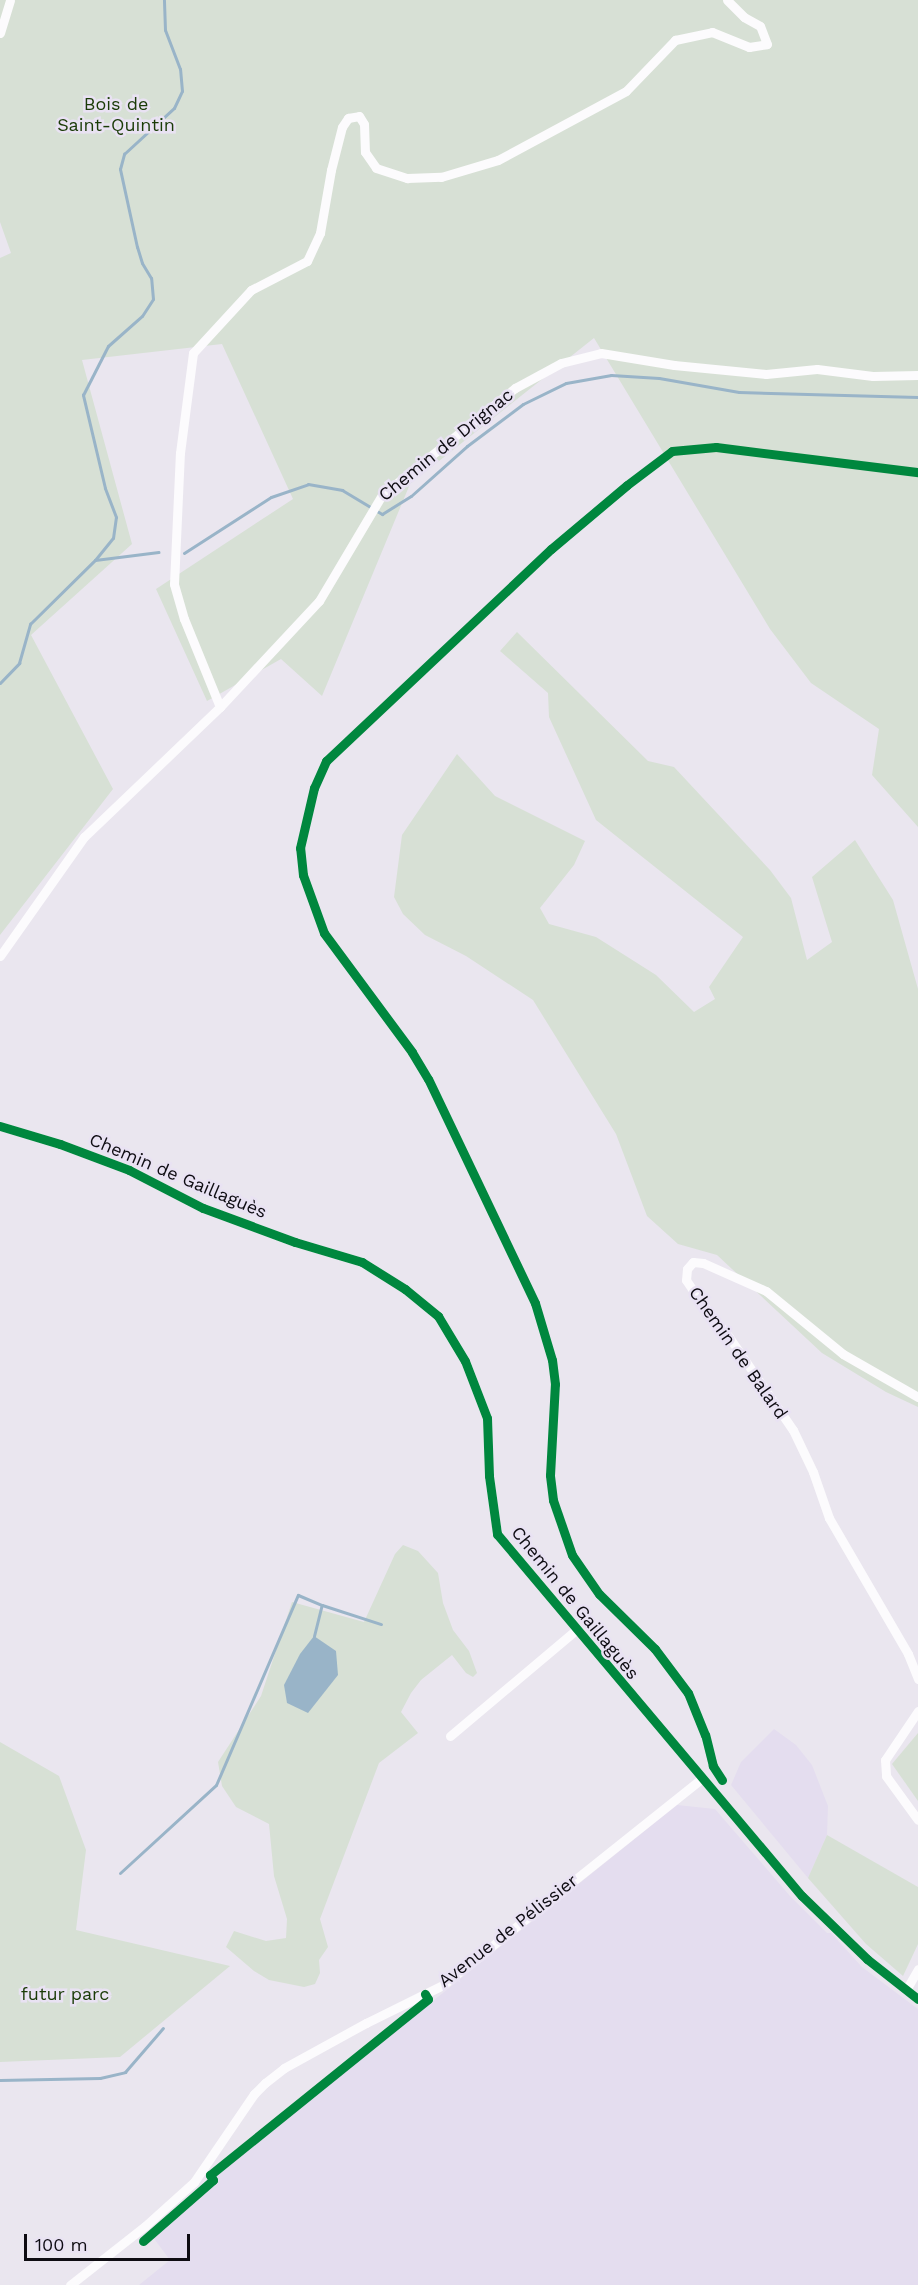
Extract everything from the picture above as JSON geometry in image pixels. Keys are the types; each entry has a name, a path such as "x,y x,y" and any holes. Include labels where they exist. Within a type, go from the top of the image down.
{"street":[{"path":"0,33 10,0"},
{"path":"220,707 184,618 174,584 180,453 193,353 251,290 307,261 320,233 331,170 342,127 348,117 359,116 364,124 365,152 376,168 407,178 441,177 498,160 626,91 675,40 712,32 749,47 767,44 760,26 744,17 727,0"},
{"name":"Chemin de Drignac","path":"0,956 84,837 220,707 319,601 376,502 515,388 561,363 601,353 674,365 766,374 817,369 873,376 918,375"},
{"name":"Chemin de Gaillaguès","path":"0,1126 60,1144 129,1170 202,1208 295,1242 362,1262 405,1289 438,1316 465,1361 487,1418 489,1476 497,1534 802,1896 867,1959 918,1999"},
{"name":"Chemin de Balard","path":"918,1397 843,1354 766,1291 703,1263 693,1262 687,1269 686,1280 729,1337 793,1430 813,1473 829,1518 908,1654 918,1678"},
{"path":"450,1736 576,1630"},
{"path":"918,1711 885,1760 886,1776 918,1820"},
{"name":"Avenue de Pélissier","path":"70,2285 145,2226 194,2182 254,2094 284,2068 366,2023 443,1985 702,1778"},
{"path":"906,1989 918,1970"}],"shaded area":[{"path":"774,1729 796,1745 812,1765 828,1806 827,1835 808,1878 731,1785 741,1762"},
{"path":"677,1805 715,1809 790,1896 827,1933 831,1933 862,1967 918,2009 918,2285 139,2285 170,2260 152,2236 218,2181 215,2176"}],"green space":[{"name":"Bois de Saint-Quintin","path":"0,0 918,0 918,827 872,775 879,729 811,683 770,629 594,338 410,484 322,696 281,659 207,701 156,589 293,499 222,344 82,360 132,544 31,635 113,789 0,935 0,258 11,253 0,222"},
{"path":"517,632 648,761 674,767 770,870 791,898 807,960 832,942 812,877 855,840 893,900 918,989 918,1407 886,1392 822,1353 717,1255 678,1244 647,1216 616,1134 533,1000 466,956 425,935 403,914 394,897 402,835 457,754 495,796 585,841 574,865 540,908 549,924 596,937 656,975 694,1012 715,999 709,987 743,937 596,820 549,717 548,693 500,651"},
{"path":"403,1545 418,1551 438,1573 443,1603 453,1630 469,1651 477,1673 473,1677 466,1673 452,1655 421,1680 411,1693 401,1712 418,1733 379,1763 320,1919 328,1947 319,1960 320,1973 315,1984 304,1987 269,1980 254,1971 226,1947 234,1931 266,1941 286,1938 287,1919 274,1876 269,1824 236,1807 222,1786 218,1762 261,1696 292,1602 364,1622 395,1554"},
{"path":"918,1733 918,1801 892,1764"},
{"name":"futur parc","path":"0,1742 59,1776 86,1850 76,1930 230,1966 120,2057 0,2062"},
{"path":"827,1835 918,1887 918,1944 903,1976 866,1944 808,1878"}],"water":[{"path":"314,1636 336,1651 338,1675 308,1713 287,1703 284,1685 300,1654"}],"waterway":[{"path":"95,560 113,538 116,517 105,488 83,395 108,346 142,316 153,299 151,278 142,263 137,247 120,169 124,154 174,108 182,91 180,69 165,30 164,0"},
{"path":"184,553 271,497 308,484 342,490 382,514 411,496 467,446 523,404 566,383 611,375 659,378 739,392 918,397"},
{"path":"0,683 19,663 30,624 95,560 159,552"},
{"path":"120,1873 216,1785 298,1595 322,1605"},
{"path":"314,1636 322,1605 381,1624"},
{"path":"0,2080 100,2078 125,2072 163,2028"}],"cycle path":[{"path":"722,1780 713,1766 705,1735 688,1693 655,1649 599,1594 572,1555 553,1500 550,1475 555,1384 552,1360 535,1303 428,1079 412,1052 324,933 303,875 300,848 314,788 326,761 551,549 627,485 672,451 716,447 918,472"},
{"path":"0,1126 60,1144 129,1170 203,1208 295,1242 362,1262 405,1289 438,1316 465,1361 487,1418 489,1476 497,1534 802,1896 867,1959 918,1999"},
{"path":"143,2241 213,2180 210,2175 428,1999 425,1994"}]}
